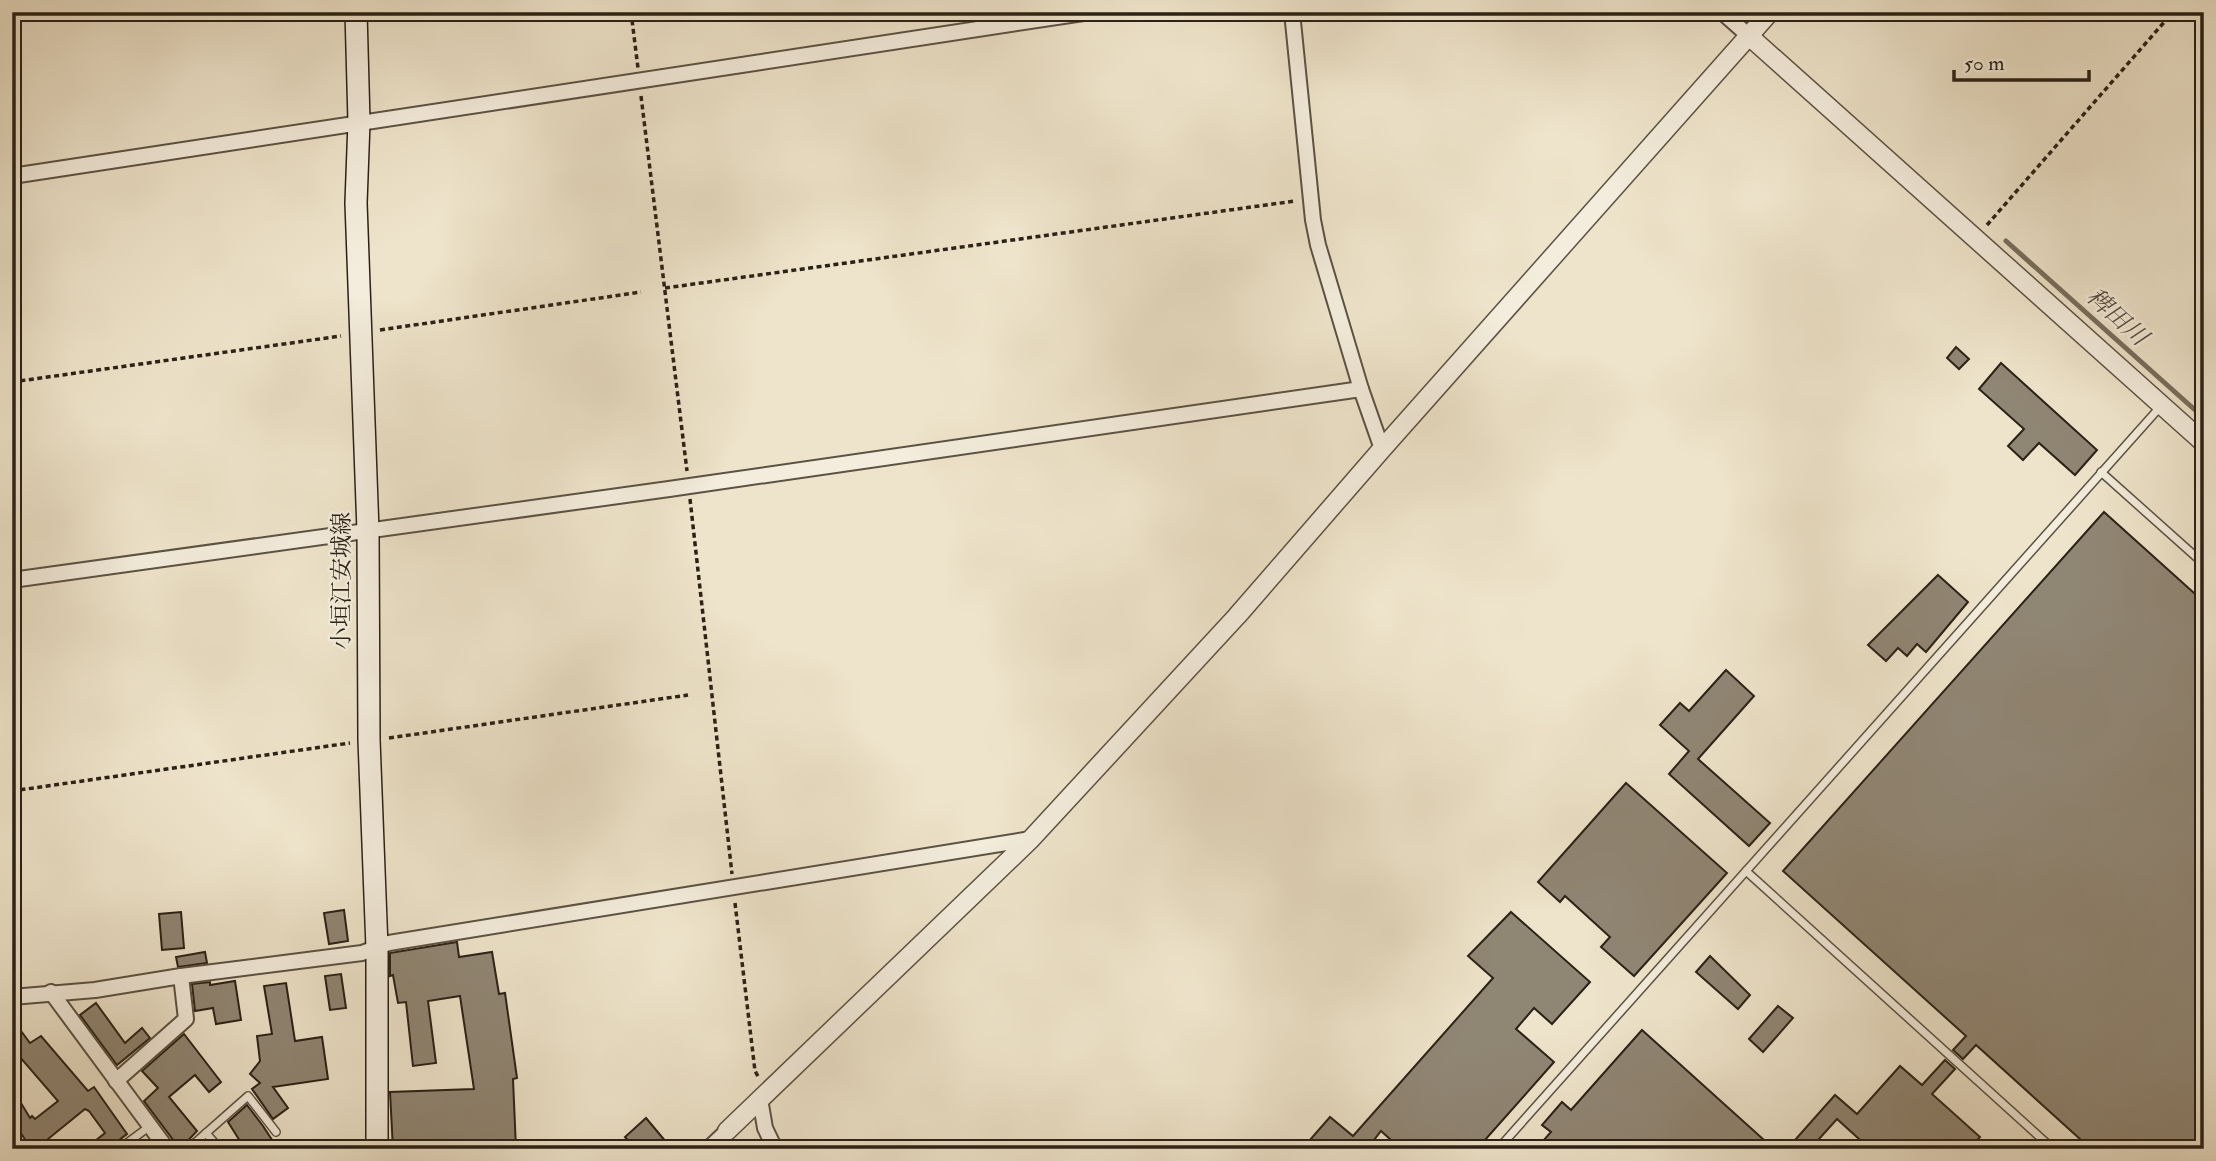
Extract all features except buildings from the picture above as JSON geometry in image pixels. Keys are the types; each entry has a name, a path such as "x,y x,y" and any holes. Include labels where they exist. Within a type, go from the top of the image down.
{"main road":[{"name":"小垣江安城線","path":"356,12 359,122 356,202 368,531 369,716 377,948 377,1149"}],"street":[{"path":"12,176 1090,12"},
{"path":"1292,12 1318,245 1382,449"},
{"path":"1722,12 2204,443"},
{"path":"708,1149 1031,839 1237,616 1770,12"},
{"path":"12,580 1361,389"},
{"path":"12,997 95,990 362,953 389,943 1031,839"},
{"path":"116,1081 186,1019 181,976"},
{"path":"51,992 167,1149"},
{"path":"763,1096 765,1128 775,1149"}],"lane":[{"path":"1498,1149 2161,405"},
{"path":"2101,472 2204,564"},
{"path":"1746,871 2053,1149"},
{"path":"188,1149 248,1096 276,1132"},
{"path":"119,1149 150,1126"},
{"path":"206,1133 220,1149"}],"path":[{"path":"631,12 755,1071 763,1096"},
{"path":"1976,237 2173,12"},
{"path":"664,288 1311,199"},
{"path":"12,382 641,292"}],"waterway":[{"name":"稗田川","path":"2006,241 2204,418"}]}
